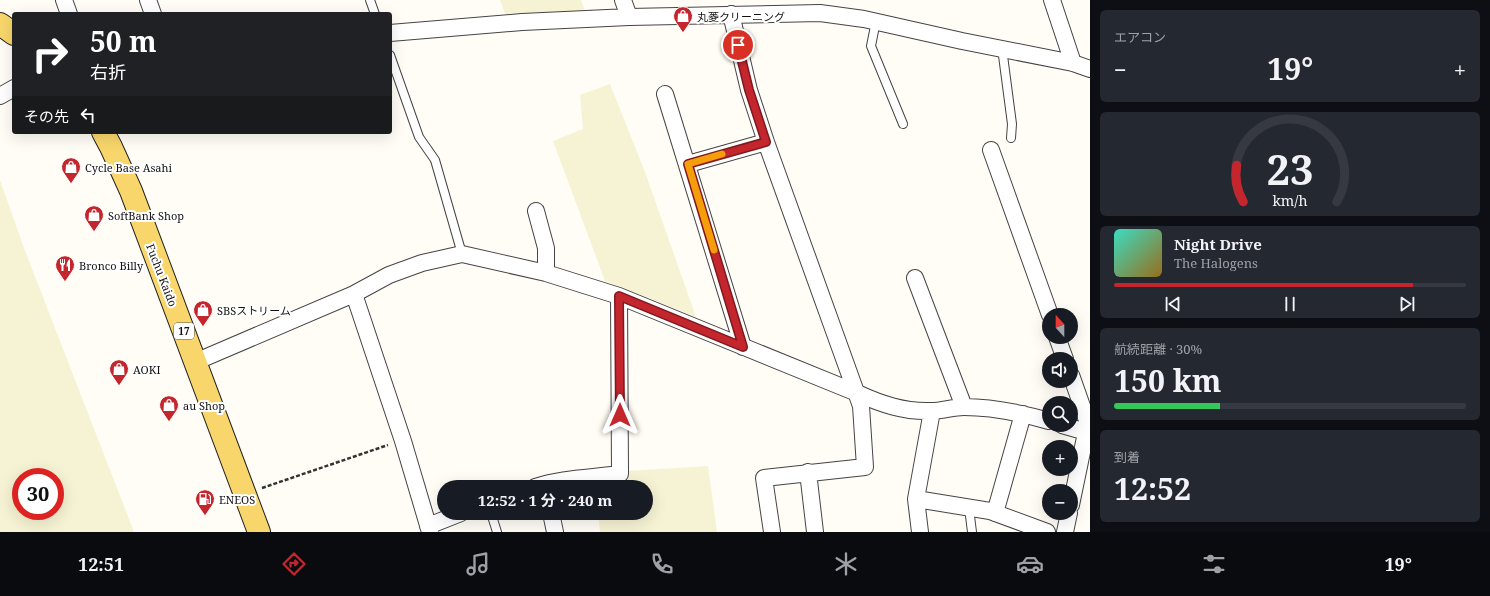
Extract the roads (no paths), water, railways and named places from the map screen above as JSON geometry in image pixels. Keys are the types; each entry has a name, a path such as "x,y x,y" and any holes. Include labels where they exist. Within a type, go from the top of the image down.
{"main road":[{"path":"0,24 12,33"},
{"name":"Fuchu Kaido","path":"104,134 131,191 259,532"}],"street":[{"path":"64,0 68,12"},
{"path":"148,0 152,12"},
{"path":"623,0 629,17"},
{"path":"1052,0 1073,63"},
{"path":"392,33 522,22 731,14 818,7 962,41 1073,63 1090,69"},
{"path":"731,14 749,90 766,142 861,406 865,467 808,472 764,478 772,532"},
{"path":"0,96 12,89"},
{"path":"665,94 688,164 743,347"},
{"path":"688,164 766,142"},
{"path":"991,150 1047,308"},
{"path":"536,211 546,248 546,273"},
{"path":"195,362 354,294 389,275 422,263 462,254 546,273 619,296 879,403 910,410 932,411 964,407 999,410 1042,419"},
{"path":"915,278 964,407"},
{"path":"354,294 403,441 429,529 447,520"},
{"path":"581,480 620,474 619,296"},
{"path":"1076,388 1088,424 1089,433 1076,484"},
{"path":"920,532 916,499 932,411"},
{"path":"995,513 1023,414"},
{"path":"1078,430 1089,433"},
{"path":"808,472 815,532"},
{"path":"916,499 990,511 1026,528 1047,532"},
{"path":"552,520 555,532"},
{"path":"1065,532 1068,520"}],"lane":[{"path":"370,0 374,12"},
{"path":"876,21 871,46 903,124"},
{"path":"1002,48 1012,124 1011,138"},
{"path":"392,61 419,137 435,160 462,254"},
{"path":"969,508 972,532"},
{"path":"493,520 497,532"}],"place":[{"name":"丸菱クリーニング","path":"683,33"},
{"name":"Cycle Base Asahi","path":"71,184"},
{"name":"SoftBank Shop","path":"94,232"},
{"name":"Bronco Billy","path":"65,282"},
{"name":"SBSストリーム","path":"203,327"},
{"name":"AOKI","path":"119,386"},
{"name":"au Shop","path":"169,422"},
{"name":"ENEOS","path":"205,516"}]}
